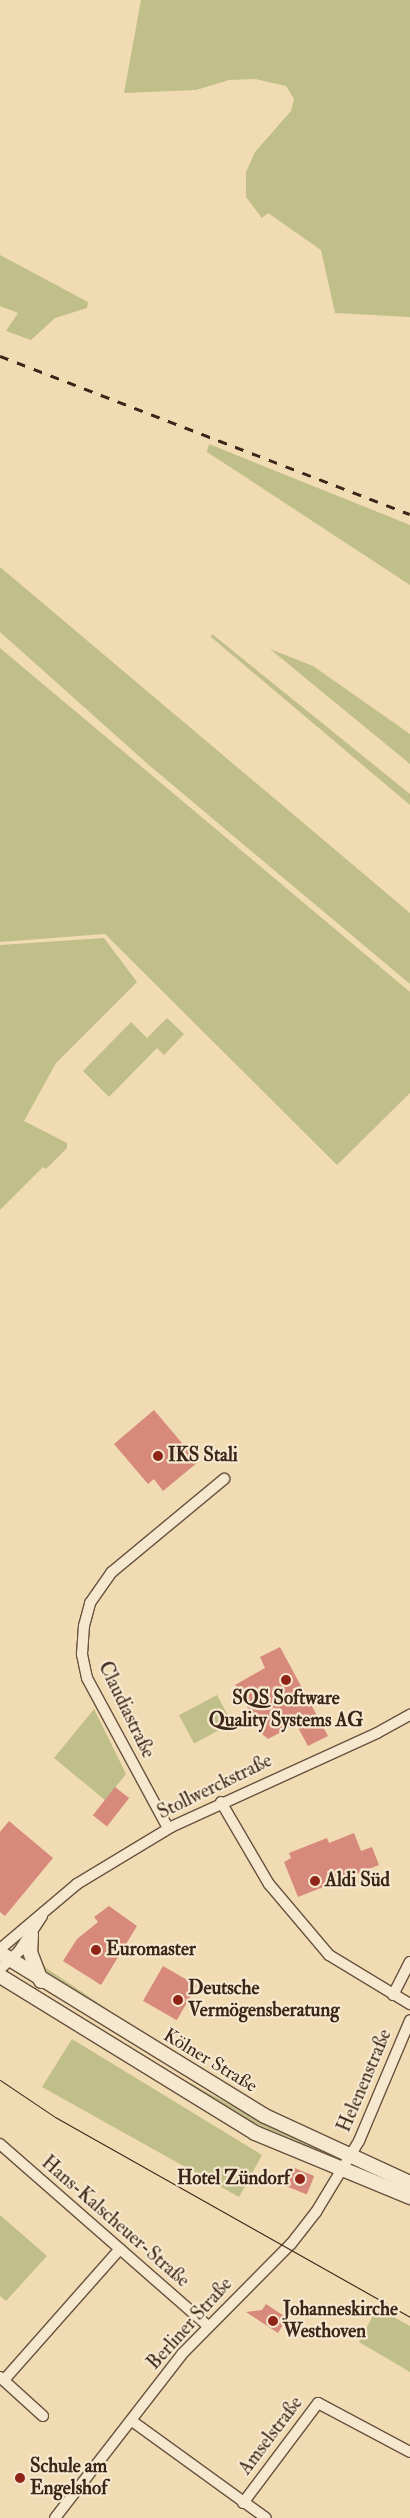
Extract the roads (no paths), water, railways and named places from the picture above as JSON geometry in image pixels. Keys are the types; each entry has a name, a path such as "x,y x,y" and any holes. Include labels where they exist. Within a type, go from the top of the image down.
{"main road":[{"path":"31,1935 30,1952 41,1981"},
{"name":"Kölner Straße","path":"3,1961 41,1981 265,2116 410,2183"},
{"name":"Kölner Straße","path":"0,1976 216,2110 255,2132 410,2197"}],"street":[{"name":"Claudiastraße","path":"168,1828 87,1678 82,1654 84,1626 90,1603 112,1572 224,1479"},
{"name":"Stollwerckstraße","path":"0,1949 77,1884 168,1828 221,1802 348,1747 410,1715"},
{"path":"221,1802 269,1884 329,1955 410,2004"},
{"name":"Stollwerckstraße","path":"3,1961 31,1935 45,1911"},
{"path":"393,1995 410,1962"},
{"name":"Helenenstraße","path":"352,2155 410,2020"},
{"name":"Hans-Kalscheuer-Straße","path":"0,2144 208,2326"},
{"name":"Berliner Straße","path":"55,2518 208,2326 291,2244 344,2170 352,2155"},
{"path":"43,2416 2,2378 120,2249"},
{"name":"Amselstraße","path":"243,2503 318,2403 410,2452"},
{"path":"132,2421 266,2518"}],"tram line":[{"path":"0,2080 55,2117 410,2317"}],"railway":[{"path":"0,356 410,514"}],"place":[{"name":"IKS Stali","path":"158,1456"},
{"name":"SQS Software Quality Systems AG","path":"286,1680"},
{"name":"Aldi Süd","path":"315,1881"},
{"name":"Euromaster","path":"96,1950"},
{"name":"Deutsche Vermögensberatung","path":"178,2000"},
{"name":"Hotel Zündorf","path":"300,2179"},
{"name":"Johanneskirche Westhoven","path":"273,2321"},
{"name":"Schule am Engelshof","path":"20,2478"}]}
